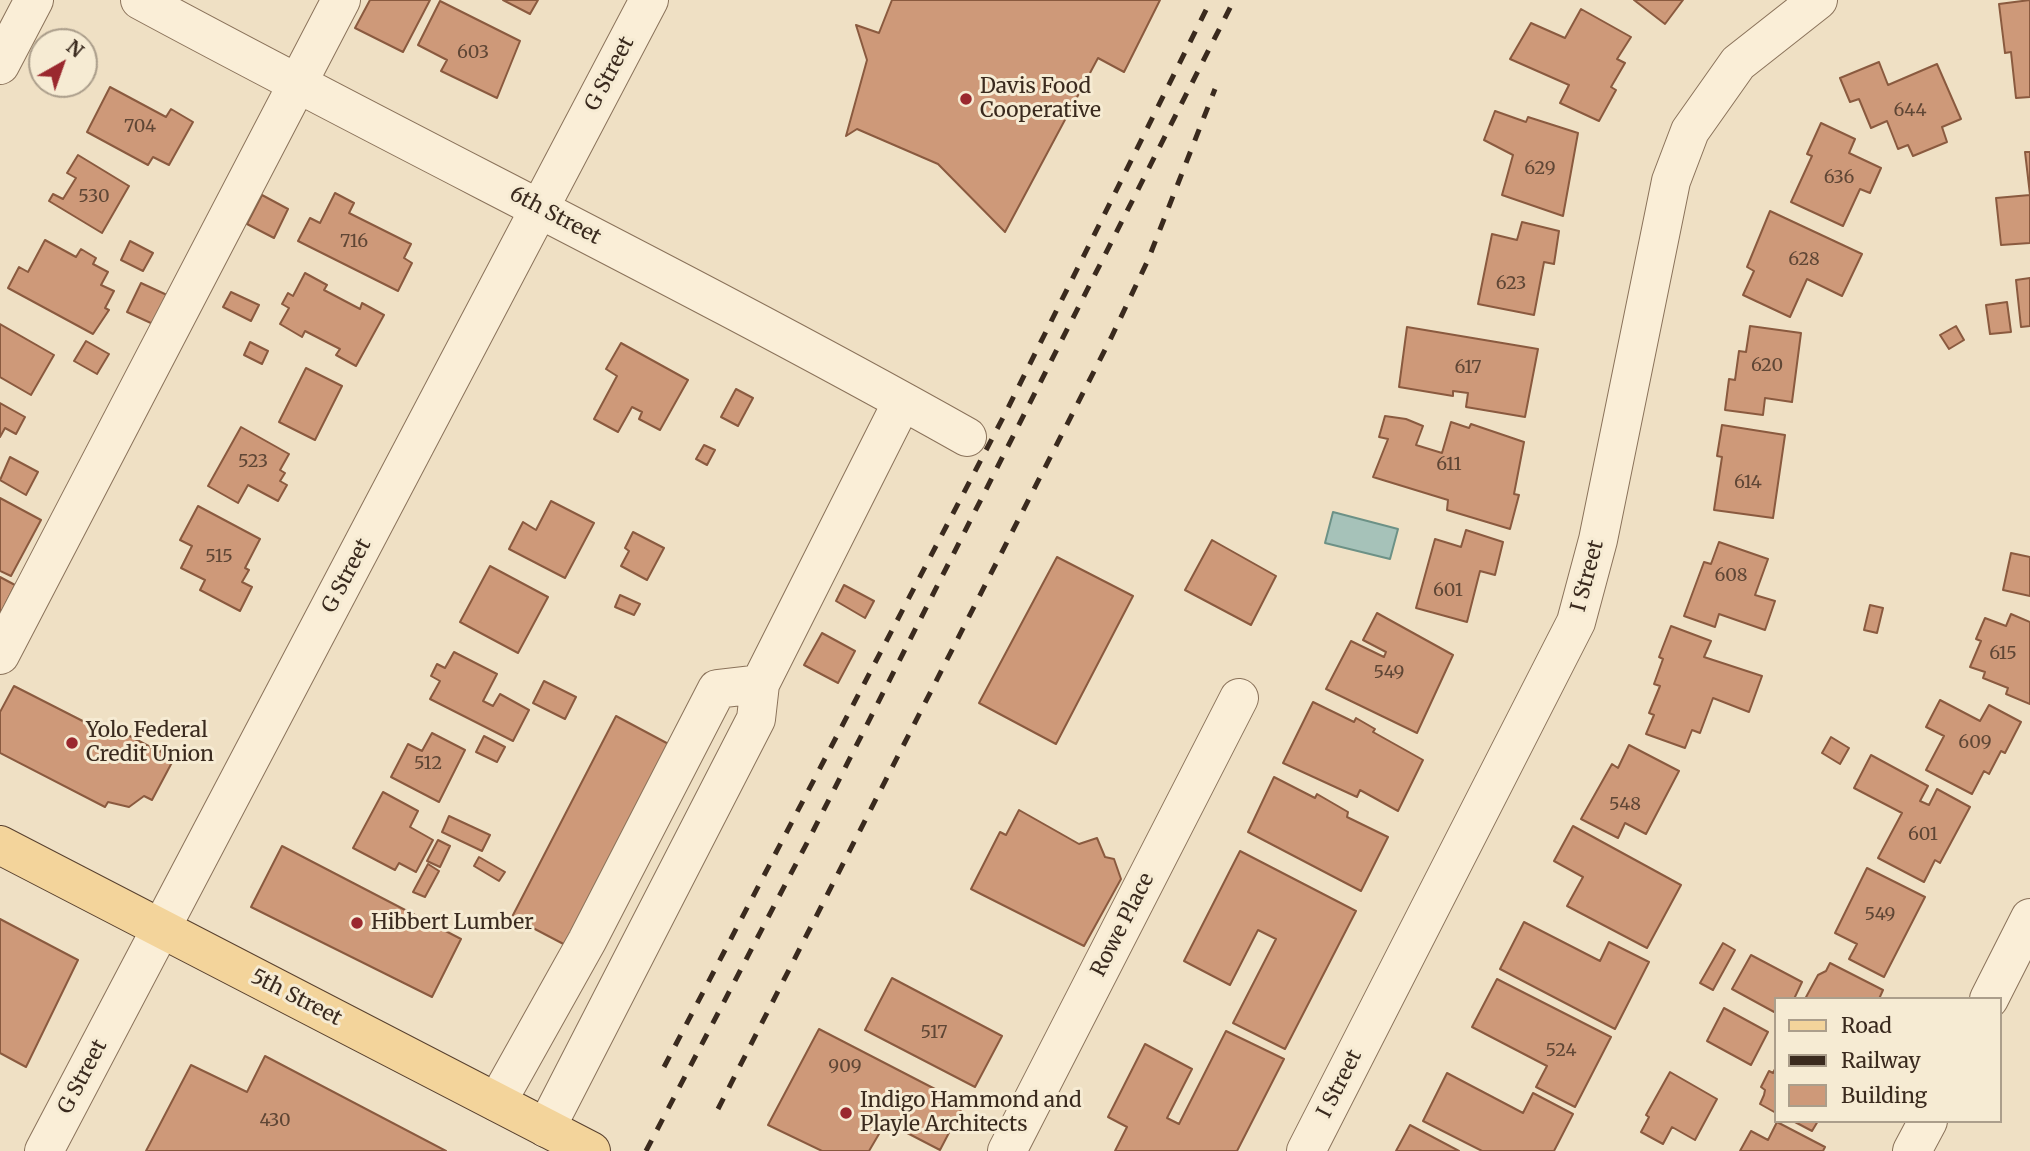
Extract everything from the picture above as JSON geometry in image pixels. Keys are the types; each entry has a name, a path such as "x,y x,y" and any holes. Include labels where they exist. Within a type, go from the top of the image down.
{"main road":[{"name":"5th Street","path":"0,845 497,1102 563,1141"}],"street":[{"path":"0,65 34,0"},
{"name":"6th Street","path":"140,0 296,85 541,208 967,437"},
{"path":"0,655 341,0"},
{"name":"G Street","path":"44,1151 649,0"},
{"name":"I Street","path":"1306,1151 1576,622 1598,540 1671,181 1690,131 1738,63 1818,0"},
{"path":"563,1141 756,719 760,684 902,402"},
{"path":"497,1102 587,941 717,689 760,684"},
{"name":"Rowe Place","path":"1007,1151 1238,698"},
{"path":"1991,997 2019,966 2030,918"},
{"path":"1912,1151 1927,1123"}],"water":[{"path":"1333,512 1398,529 1390,559 1325,543"}],"building":[{"path":"370,0 430,0 403,52 355,28"},
{"path":"503,0 538,0 530,14"},
{"name":"Davis Food Cooperative","path":"892,0 1160,0 1124,72 1098,58 1005,232 938,164 857,129 846,136 867,60 856,25 879,33"},
{"path":"1634,0 1683,0 1665,24"},
{"path":"2030,0 2030,97 2016,98 2011,52 2005,53 1999,4"},
{"path":"440,1 520,41 497,98 441,71 447,60 418,45"},
{"path":"1581,9 1631,37 1617,59 1625,63 1611,87 1616,90 1599,121 1560,103 1569,85 1510,59 1531,23 1565,38"},
{"path":"1879,62 1888,85 1937,64 1961,119 1942,127 1947,142 1913,156 1908,145 1898,149 1887,121 1871,128 1859,99 1850,102 1840,78"},
{"path":"110,87 166,117 171,109 193,122 169,165 153,157 148,165 87,132"},
{"path":"1495,111 1526,122 1528,117 1578,133 1563,216 1502,195 1513,155 1484,140"},
{"path":"1821,123 1855,139 1849,153 1881,168 1870,193 1860,189 1843,226 1791,202 1812,156 1807,154"},
{"path":"2025,152 2030,152 2030,195"},
{"path":"78,155 129,186 102,233 49,201 53,194 63,199 76,178 67,173"},
{"path":"335,193 354,203 349,213 411,244 404,258 412,263 398,291 298,241 310,218 320,223"},
{"path":"262,195 288,209 274,238 247,224"},
{"path":"2030,195 2030,243 2001,245 1996,198"},
{"path":"1770,211 1862,254 1842,296 1807,279 1790,317 1743,295 1754,271 1747,267"},
{"path":"1522,222 1559,231 1554,264 1544,262 1534,315 1478,304 1492,234 1517,240"},
{"path":"45,240 76,257 81,249 96,258 93,264 108,272 101,285 114,291 105,308 109,310 93,334 8,288 19,267 28,272"},
{"path":"130,241 153,253 143,271 121,260"},
{"path":"305,273 327,285 324,290 360,309 362,303 384,315 356,366 336,355 340,349 305,331 302,337 280,324 289,308 282,304 288,293 293,296"},
{"path":"2030,278 2030,326 2021,327 2016,280"},
{"path":"141,283 167,295 153,324 127,312"},
{"path":"231,292 259,305 251,321 223,307"},
{"path":"2007,302 2011,332 1990,334 1986,305"},
{"path":"0,324 54,355 31,395 0,377"},
{"path":"1750,326 1801,333 1792,402 1765,398 1763,415 1725,410 1729,379 1735,380 1739,351 1746,352"},
{"path":"1956,326 1964,340 1949,349 1940,335"},
{"path":"1407,327 1538,349 1525,417 1466,407 1468,393 1453,391 1453,396 1399,387"},
{"path":"86,341 109,354 97,374 74,361"},
{"path":"250,342 268,351 262,364 244,355"},
{"path":"621,343 688,380 660,430 639,419 642,412 632,407 618,432 594,419 617,376 606,369"},
{"path":"306,368 342,386 315,440 279,422"},
{"path":"736,389 753,398 738,426 721,417"},
{"path":"0,403 25,417 16,434 5,428 0,437"},
{"path":"1385,416 1406,419 1423,426 1416,445 1442,453 1451,422 1469,428 1471,424 1524,442 1514,494 1519,495 1510,529 1447,510 1448,500 1373,477 1388,439 1379,437"},
{"path":"1722,425 1785,435 1773,518 1714,510 1722,457 1717,456"},
{"path":"241,427 289,454 280,470 285,473 280,481 287,485 278,501 248,485 238,503 208,486"},
{"path":"704,445 715,450 707,465 696,459"},
{"path":"10,457 38,472 26,495 0,480"},
{"path":"0,498 41,520 11,576 0,571"},
{"path":"551,501 594,523 565,578 509,549 523,522 536,530"},
{"path":"198,506 260,539 245,568 249,570 242,582 252,587 240,611 200,590 205,580 181,568 192,546 180,540"},
{"path":"1466,530 1503,542 1495,575 1480,571 1467,622 1416,608 1435,539 1461,547"},
{"path":"633,532 664,548 647,580 621,566 629,551 625,548"},
{"path":"1212,540 1276,576 1251,625 1185,590"},
{"path":"1719,542 1768,559 1755,595 1775,601 1765,630 1719,614 1715,627 1684,616 1704,562 1711,564"},
{"path":"2011,553 2030,557 2030,596 2003,590"},
{"path":"1057,557 1133,596 1056,744 979,703"},
{"path":"490,566 548,597 518,653 460,622"},
{"path":"0,577 15,585 0,615"},
{"path":"844,585 874,601 865,618 836,601"},
{"path":"620,595 640,604 634,615 615,607"},
{"path":"1870,605 1883,608 1877,633 1864,630"},
{"path":"1377,613 1453,655 1417,733 1326,689 1351,641 1384,657 1386,652 1363,640"},
{"path":"2011,614 2030,622 2030,704 2006,694 2008,688 1983,678 1985,672 1970,667 1981,641 1976,639 1985,618 2006,626"},
{"path":"1671,626 1711,641 1704,657 1762,676 1749,712 1713,698 1700,733 1692,730 1685,748 1646,734 1654,715 1649,713 1660,686 1654,684 1663,659 1659,657"},
{"path":"822,633 855,651 838,683 804,665"},
{"path":"454,652 497,674 483,701 493,706 500,694 529,710 513,741 430,699 440,681 431,676 437,664 445,668"},
{"path":"544,681 576,697 565,719 533,703"},
{"name":"Yolo Federal Credit Union","path":"14,686 118,739 122,732 160,752 164,747 177,753 152,800 144,796 129,807 108,802 105,807 0,753 0,712"},
{"path":"1940,700 1980,721 1989,705 2021,722 2005,753 2001,751 1989,774 1984,771 1972,794 1926,770 1944,736 1926,727"},
{"path":"1313,702 1354,722 1356,718 1375,729 1373,732 1423,760 1398,811 1360,790 1357,797 1283,763"},
{"path":"616,716 676,748 573,949 512,917"},
{"path":"432,733 465,750 439,802 391,777 408,744 422,751"},
{"path":"484,736 505,747 497,762 476,752"},
{"path":"1831,737 1849,748 1840,764 1822,753"},
{"path":"1629,745 1679,771 1646,834 1625,823 1618,838 1581,819 1612,764 1618,768"},
{"path":"1871,755 1928,786 1920,801 1929,805 1937,789 1970,807 1940,863 1935,860 1924,882 1878,858 1902,813 1854,788"},
{"path":"1274,777 1315,798 1317,794 1348,812 1347,817 1388,837 1361,891 1248,832"},
{"path":"383,792 418,811 410,827 433,840 416,872 399,863 395,870 353,848"},
{"path":"1019,810 1079,844 1097,838 1105,857 1114,859 1121,879 1084,946 971,889 1000,832 1006,835"},
{"path":"449,816 490,835 482,851 442,832"},
{"path":"1573,826 1681,885 1647,948 1567,906 1583,877 1554,861"},
{"path":"438,840 450,846 440,867 427,861"},
{"name":"Hibbert Lumber","path":"282,846 461,939 432,997 251,907"},
{"path":"1240,851 1356,911 1285,1049 1233,1023 1276,939 1258,930 1230,985 1184,961"},
{"path":"479,857 505,872 499,881 474,866"},
{"path":"428,864 439,871 425,897 413,892"},
{"path":"1867,868 1925,897 1884,977 1849,959 1857,944 1835,933"},
{"path":"0,919 78,960 26,1067 0,1053"},
{"path":"1524,922 1600,961 1609,942 1649,962 1615,1029 1500,969"},
{"path":"1723,943 1735,950 1713,990 1700,983"},
{"path":"1751,955 1802,982 1795,997 1774,997 1774,1012 1732,989"},
{"path":"1830,963 1883,990 1880,997 1806,997 1818,975 1826,971"},
{"path":"892,978 1002,1036 975,1087 865,1030"},
{"path":"1497,979 1611,1037 1575,1107 1536,1087 1547,1066 1472,1027"},
{"path":"1724,1008 1768,1032 1751,1065 1707,1041"},
{"path":"819,1029 964,1104 940,1150 886,1122 869,1151 822,1151 768,1125"},
{"path":"1226,1031 1284,1059 1237,1151 1115,1151 1127,1127 1108,1117 1145,1044 1192,1069 1167,1118 1179,1124"},
{"path":"265,1056 446,1151 146,1151 191,1065 247,1092"},
{"path":"1769,1071 1774,1071 1774,1112 1760,1104 1765,1090 1761,1087"},
{"path":"1670,1072 1717,1099 1695,1140 1672,1127 1663,1144 1641,1132 1649,1117 1646,1115"},
{"path":"1447,1073 1523,1113 1533,1093 1573,1114 1554,1151 1482,1151 1423,1121"},
{"path":"1779,1123 1825,1147 1823,1151 1740,1151 1751,1131 1768,1140"},
{"path":"1797,1123 1817,1123 1812,1131"},
{"path":"1410,1125 1459,1151 1396,1151"}],"railway":[{"path":"664,1067 1007,410 1211,0"},
{"path":"646,1151 809,839 1234,0"},
{"path":"718,1109 1111,338 1148,260 1215,89"}],"place":[{"name":"Davis Food Cooperative","path":"966,99"},
{"name":"Yolo Federal Credit Union","path":"72,743"},
{"name":"Hibbert Lumber","path":"357,923"},
{"name":"Indigo Hammond and Playle Architects","path":"846,1113"}]}
